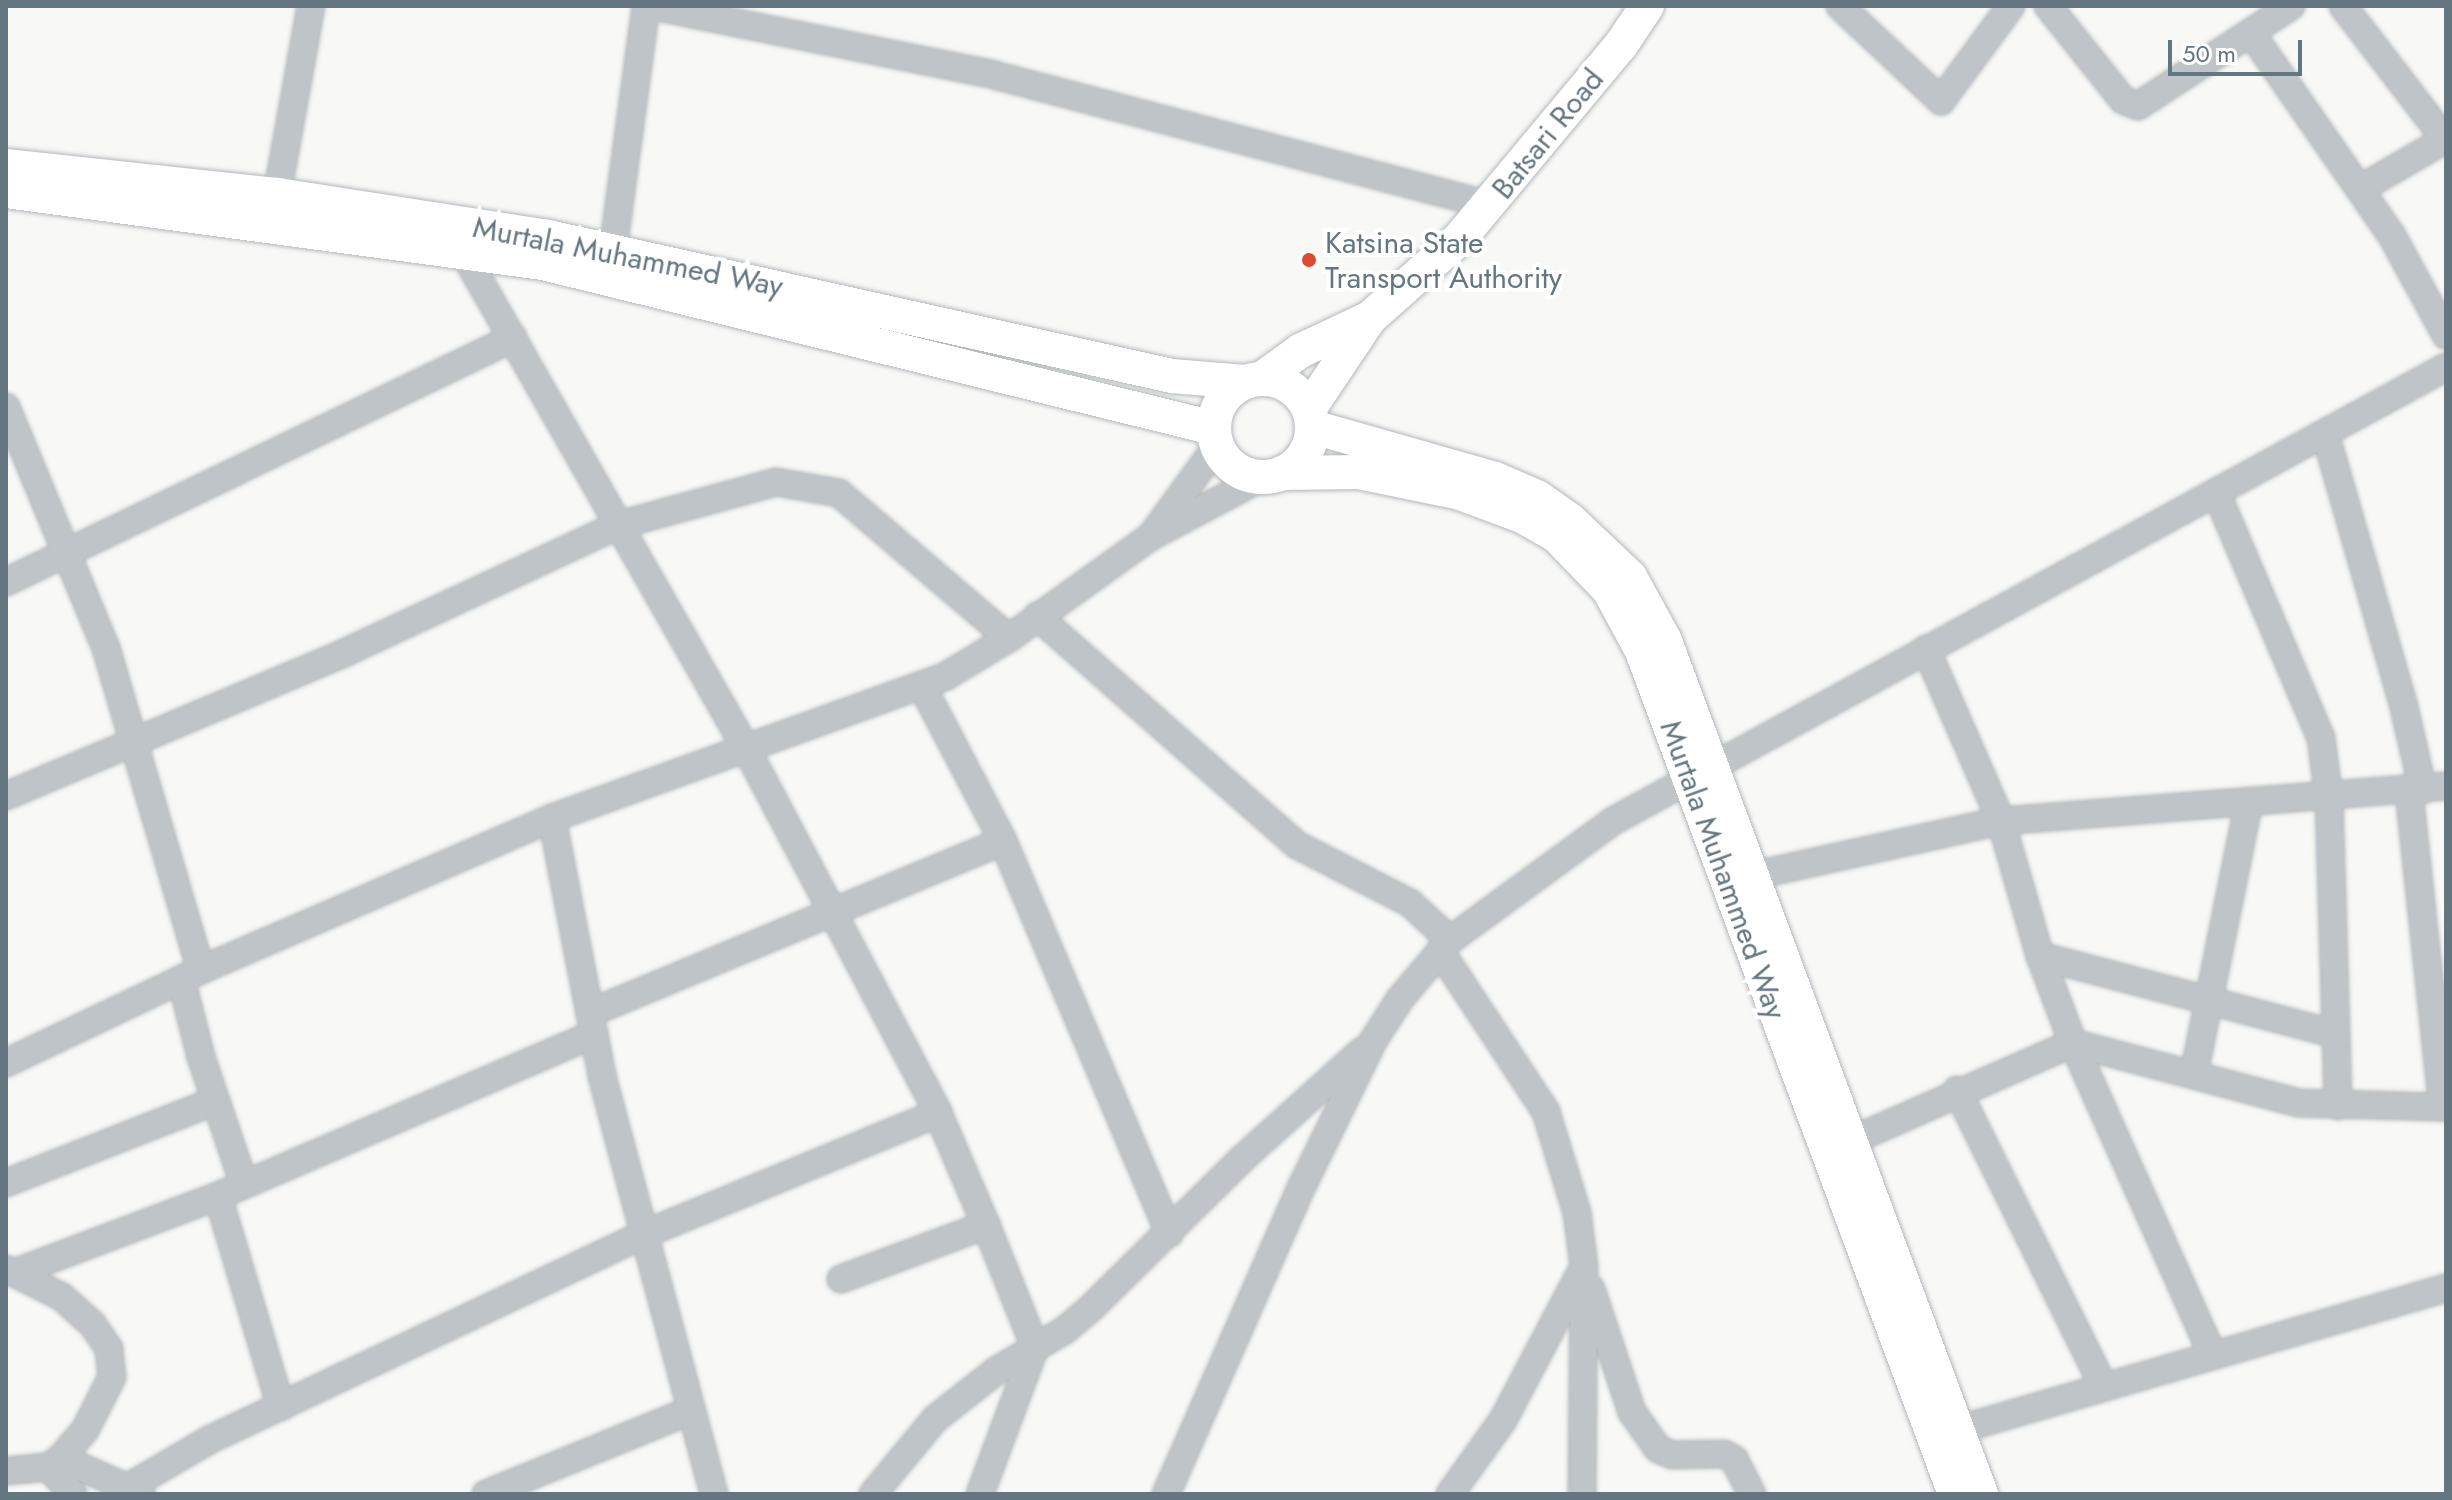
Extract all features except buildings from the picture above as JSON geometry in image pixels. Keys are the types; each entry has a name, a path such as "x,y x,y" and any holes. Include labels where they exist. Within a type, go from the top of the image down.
{"main road":[{"name":"Batsari Road","path":"1370,318 1489,205 1647,6"},
{"name":"Murtala Muhammed Way","path":"6,166 277,195 613,250 1172,376 1254,380"},
{"name":"Murtala Muhammed Way","path":"6,191 543,263 1139,405 1216,437"},
{"path":"1370,318 1311,418 1309,446 1272,475 1244,473 1216,437 1228,393 1310,346 1370,318"},
{"path":"1254,380 1283,382 1311,418 1495,479 1570,520 1630,577 1649,607 1700,772 1752,876 1853,1140 1981,1494"},
{"name":"Murtala Muhammed Way","path":"1272,475 1392,476 1485,502 1557,536 1625,614 1700,772 1955,1494"}],"street":[{"path":"277,195 311,6"},
{"path":"613,250 646,6"},
{"path":"653,6 994,75 1489,205"},
{"path":"1840,6 1941,101 2011,6"},
{"path":"2048,6 2130,105 2149,102 2291,6"},
{"path":"2343,6 2446,139 2360,189"},
{"path":"2251,33 2360,189 2446,335"},
{"path":"462,250 747,750 938,1113 986,1225 1035,1347 980,1494"},
{"path":"6,582 513,338"},
{"path":"873,1494 935,1419 996,1371 1083,1315 1373,1041 1445,946 1613,821 2446,367"},
{"path":"6,407 68,551 134,740 191,974 215,1101 244,1184"},
{"path":"1853,1140 1957,1090 2073,1043 2299,1103 2444,1107 2426,789 2325,433"},
{"path":"1150,537 1216,437"},
{"path":"6,1063 191,974 552,818 922,686 1009,638 1150,537 1272,475"},
{"path":"6,796 344,653 619,525 776,482 839,493 1009,638"},
{"path":"2216,492 2317,726 2329,798 2338,1106"},
{"path":"1037,616 1297,845 1410,903 1445,946 1546,1112 1577,1213 1584,1266 1582,1494"},
{"path":"1926,649 2001,821 2040,956 2073,1043 2212,1354"},
{"path":"922,686 1003,841 1169,1233"},
{"path":"1752,876 2001,821 2426,789"},
{"path":"2194,1074 2249,801"},
{"path":"552,818 592,1023 623,1159 647,1233 689,1411 714,1494"},
{"path":"10,1271 218,1196 592,1023 1003,841"},
{"path":"2040,956 2335,1034"},
{"path":"1166,1494 1303,1184 1373,1041"},
{"path":"1957,1090 2103,1386"},
{"path":"6,1183 215,1101"},
{"path":"6,1471 54,1462 134,1491 281,1407 647,1233 938,1113"},
{"path":"218,1196 281,1407"},
{"path":"841,1279 986,1225"},
{"path":"1450,1494 1503,1420 1584,1266"},
{"path":"1584,1266 1632,1412 1658,1449 1672,1455 1724,1454 1734,1459 1752,1494"},
{"path":"10,1271 62,1297 93,1325 109,1349 112,1377 85,1430 54,1462"},
{"path":"1957,1430 2446,1288"},
{"path":"486,1494 689,1411"},
{"path":"54,1462 73,1494"}],"place":[{"name":"Katsina State Transport Authority","path":"1309,260"}]}
